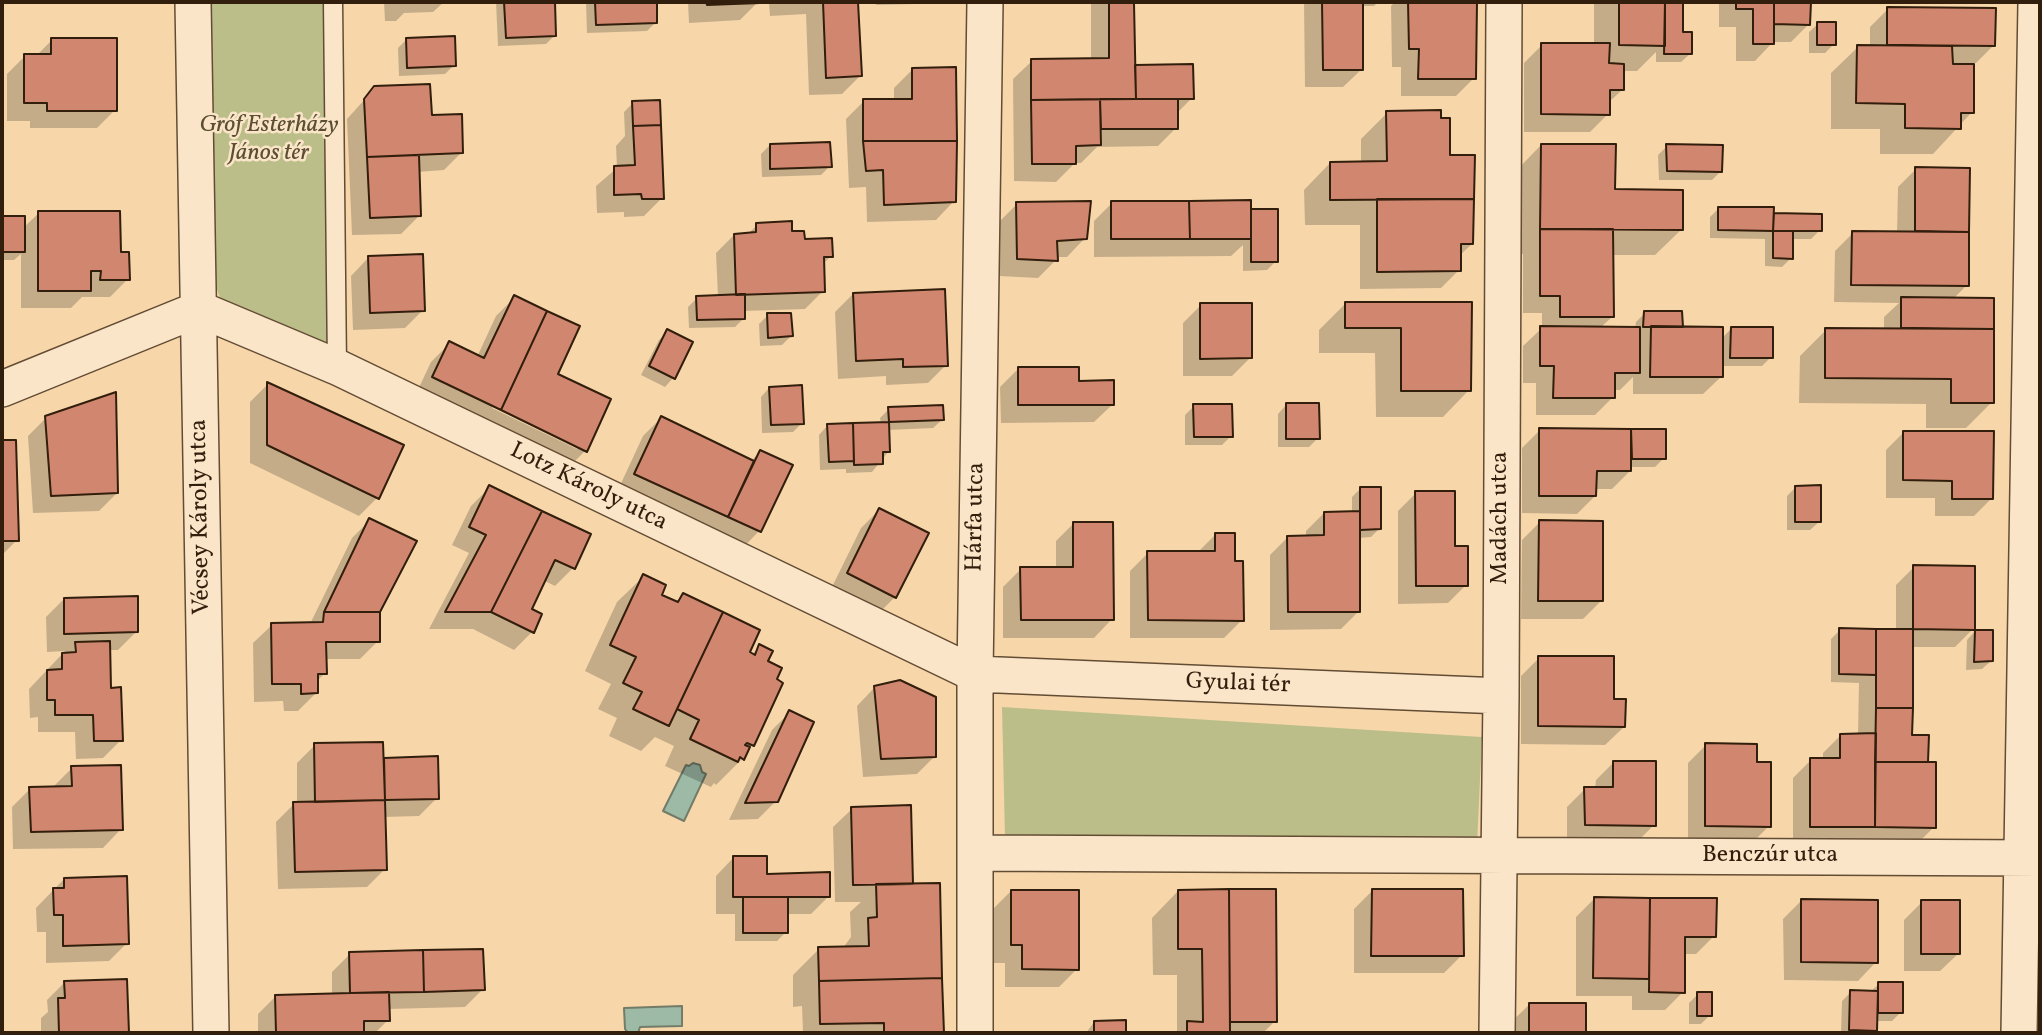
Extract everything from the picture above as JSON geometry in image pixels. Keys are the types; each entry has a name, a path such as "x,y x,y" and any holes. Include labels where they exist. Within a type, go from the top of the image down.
{"street":[{"name":"Vécsey Károly utca","path":"193,2 211,1033"},
{"name":"Hárfa utca","path":"975,1033 975,674 985,2"},
{"name":"Madách utca","path":"1497,1033 1504,2"},
{"path":"2019,1033 2031,858 2036,2"},
{"name":"Lotz Károly utca","path":"199,309 337,367 975,674"},
{"path":"2,390 199,309"},
{"name":"Gyulai tér","path":"975,674 1501,696"},
{"path":"975,853 1499,857"},
{"name":"Benczúr utca","path":"1499,857 2031,858"}],"lane":[{"path":"333,2 337,367"}],"green space":[{"name":"Gróf Esterházy János tér","path":"210,2 325,2 331,355 222,303 213,279"},
{"path":"1002,707 1482,737 1477,845 1005,838"}],"shaded area":[{"path":"686,765 700,765 702,772 706,774 684,821 663,811"},
{"path":"682,1006 682,1026 640,1027 638,1033 628,1033 625,1029 624,1008"}],"building":[{"path":"504,2 555,2 556,36 506,38"},
{"path":"595,2 657,2 657,23 596,25"},
{"path":"706,2 760,2 760,3 707,5"},
{"path":"823,2 858,2 862,76 826,78"},
{"path":"1322,2 1363,2 1363,70 1323,70"},
{"path":"1408,2 1477,2 1476,79 1418,79 1419,49 1409,49"},
{"path":"1619,2 1665,2 1665,46 1619,45"},
{"path":"1665,2 1683,2 1683,32 1692,32 1692,54 1664,54"},
{"path":"1736,2 1774,2 1774,44 1753,44 1753,9 1736,9"},
{"path":"1774,2 1811,2 1810,25 1774,24"},
{"path":"1109,3 1134,3 1136,99 1031,100 1031,59 1109,58"},
{"path":"1887,7 1996,8 1995,46 1887,45"},
{"path":"1817,22 1836,22 1836,45 1817,45"},
{"path":"455,36 456,66 407,68 406,38"},
{"path":"51,38 117,38 117,111 47,111 47,103 24,103 24,54 51,54"},
{"path":"1541,43 1610,43 1609,63 1624,64 1624,90 1610,90 1610,115 1541,114"},
{"path":"1857,45 1952,46 1953,64 1974,64 1974,113 1961,113 1961,129 1905,128 1905,104 1856,103"},
{"path":"1193,64 1194,99 1136,99 1135,65"},
{"path":"956,67 957,141 863,141 863,99 912,99 912,68"},
{"path":"430,84 432,115 462,114 463,153 367,157 364,99 374,86"},
{"path":"1100,99 1178,99 1178,129 1101,129"},
{"path":"1100,99 1101,145 1076,146 1076,164 1032,164 1031,100"},
{"path":"660,100 661,125 633,126 632,101"},
{"path":"1441,110 1441,118 1450,118 1450,155 1475,155 1474,199 1330,200 1330,162 1387,161 1386,111"},
{"path":"661,125 664,199 642,199 641,194 614,195 614,166 635,165 633,126"},
{"path":"863,141 957,141 956,202 884,205 883,170 866,171"},
{"path":"830,142 832,167 770,169 770,144"},
{"path":"1541,144 1616,144 1615,189 1683,190 1683,230 1540,229"},
{"path":"1666,144 1723,145 1722,172 1667,171"},
{"path":"419,155 421,216 370,218 367,157"},
{"path":"1915,167 1970,168 1969,232 1915,231"},
{"path":"1377,199 1474,199 1473,244 1461,244 1461,271 1377,272"},
{"path":"1251,200 1251,239 1190,239 1189,201"},
{"path":"1091,201 1087,239 1057,241 1058,261 1017,259 1016,202"},
{"path":"1111,201 1189,201 1190,239 1111,239"},
{"path":"1718,207 1774,207 1773,231 1718,230"},
{"path":"1251,209 1278,209 1278,262 1251,262"},
{"path":"38,211 120,211 121,252 129,252 130,280 100,280 101,271 91,271 91,291 38,291"},
{"path":"1774,213 1822,214 1822,231 1773,231"},
{"path":"2,216 25,216 25,252 2,252"},
{"path":"792,221 792,231 804,231 805,239 832,238 833,257 824,257 825,292 736,295 734,234 756,232 756,223"},
{"path":"1540,229 1613,229 1614,317 1560,317 1560,296 1540,296"},
{"path":"1773,231 1793,231 1793,259 1773,258"},
{"path":"1852,231 1969,232 1969,286 1851,285"},
{"path":"423,254 425,311 370,313 368,256"},
{"path":"945,289 948,366 903,367 903,359 856,361 853,293"},
{"path":"745,294 745,319 697,320 696,296"},
{"path":"514,295 547,311 501,410 432,377 449,341 484,358"},
{"path":"1901,297 1994,298 1994,329 1901,328"},
{"path":"1345,302 1472,302 1471,391 1401,391 1401,328 1345,328"},
{"path":"1200,303 1252,303 1252,358 1200,359"},
{"path":"547,311 580,326 558,374 611,399 587,452 501,410"},
{"path":"1644,311 1682,311 1683,327 1643,327"},
{"path":"767,313 791,313 793,336 768,338"},
{"path":"1540,326 1640,327 1640,373 1615,373 1615,398 1553,398 1554,366 1540,366"},
{"path":"1651,326 1723,327 1723,377 1650,377"},
{"path":"1731,327 1773,327 1773,358 1730,358"},
{"path":"1825,328 1994,329 1994,403 1951,403 1951,379 1825,378"},
{"path":"667,329 693,342 675,379 649,366"},
{"path":"1018,367 1079,367 1079,381 1114,380 1114,405 1018,405"},
{"path":"267,382 404,445 379,499 267,445"},
{"path":"802,385 804,424 771,425 769,387"},
{"path":"116,392 118,493 51,496 45,416"},
{"path":"1286,403 1319,403 1320,439 1286,439"},
{"path":"1193,404 1232,404 1233,437 1194,437"},
{"path":"943,405 944,420 889,422 888,407"},
{"path":"661,416 754,461 728,517 634,474"},
{"path":"889,422 890,452 883,452 883,464 854,465 853,423"},
{"path":"853,423 854,461 829,462 827,424"},
{"path":"1539,428 1631,429 1631,471 1597,471 1596,496 1539,496"},
{"path":"1631,429 1666,429 1666,459 1632,459"},
{"path":"1903,431 1994,431 1993,499 1952,499 1952,481 1903,480"},
{"path":"2,440 16,440 19,541 2,541"},
{"path":"760,450 793,465 761,532 728,517"},
{"path":"489,485 542,511 491,612 445,612 486,535 469,527"},
{"path":"1821,485 1821,522 1795,522 1795,486"},
{"path":"1360,487 1381,487 1381,529 1360,530"},
{"path":"1415,491 1455,491 1455,546 1468,546 1468,586 1416,586"},
{"path":"879,508 929,533 896,598 847,573"},
{"path":"542,511 591,534 575,569 555,560 532,609 542,614 534,633 491,612"},
{"path":"1360,511 1360,612 1288,612 1287,536 1324,535 1324,512"},
{"path":"369,518 417,541 380,612 324,612"},
{"path":"1539,520 1603,521 1603,601 1538,601"},
{"path":"1073,522 1113,522 1114,620 1021,620 1020,567 1073,567"},
{"path":"1215,533 1235,533 1235,561 1243,561 1244,621 1148,620 1147,551 1215,551"},
{"path":"1913,565 1975,566 1975,630 1913,629"},
{"path":"643,574 666,585 662,595 678,602 683,593 723,612 669,726 633,709 642,692 623,683 636,657 610,645"},
{"path":"138,596 138,632 64,634 64,598"},
{"path":"324,612 380,612 380,642 326,642 327,674 318,674 318,693 301,694 301,684 272,684 271,623 323,622"},
{"path":"723,612 760,630 750,652 755,655 759,644 773,651 768,661 782,668 777,679 783,683 754,746 747,743 745,745 750,747 744,760 740,757 738,762 690,739 699,720 677,709"},
{"path":"1839,628 1876,629 1876,675 1839,674"},
{"path":"1876,629 1913,629 1913,708 1876,708"},
{"path":"1975,630 1993,630 1993,661 1974,662"},
{"path":"110,641 111,688 121,687 123,741 94,741 93,715 55,715 55,700 47,700 47,670 62,669 62,653 76,652 75,642"},
{"path":"1538,656 1614,656 1614,699 1626,699 1625,727 1538,726"},
{"path":"900,680 936,697 936,757 881,759 874,686"},
{"path":"1876,708 1913,708 1912,735 1929,735 1928,762 1875,762"},
{"path":"789,710 814,722 778,802 745,803"},
{"path":"1876,733 1875,827 1810,827 1810,758 1840,758 1840,734"},
{"path":"383,742 385,800 315,802 314,743"},
{"path":"1705,743 1757,744 1757,762 1771,762 1771,827 1705,826"},
{"path":"438,756 439,799 385,800 384,758"},
{"path":"1613,761 1656,761 1656,826 1585,825 1584,787 1613,787"},
{"path":"1875,762 1936,762 1936,828 1875,827"},
{"path":"121,765 123,830 31,832 29,787 72,786 71,766"},
{"path":"385,800 387,870 295,872 293,802"},
{"path":"911,805 913,884 853,885 851,807"},
{"path":"733,856 767,856 767,874 830,872 830,897 733,897"},
{"path":"127,876 129,944 63,946 63,915 54,915 53,888 64,888 64,878"},
{"path":"940,883 942,978 819,981 818,947 869,946 868,918 877,917 876,884"},
{"path":"1229,889 1230,1033 1187,1033 1187,1021 1203,1022 1202,949 1178,949 1178,890"},
{"path":"1229,889 1276,889 1277,1022 1230,1022"},
{"path":"1372,889 1463,889 1464,956 1371,956"},
{"path":"1011,890 1079,890 1079,970 1022,969 1022,945 1011,945"},
{"path":"743,897 788,897 788,933 743,933"},
{"path":"1594,897 1650,898 1649,979 1593,978"},
{"path":"1650,898 1717,898 1716,937 1685,937 1685,993 1649,992"},
{"path":"1801,899 1878,900 1878,963 1801,962"},
{"path":"1921,900 1960,900 1960,954 1921,954"},
{"path":"483,949 485,990 424,992 423,950"},
{"path":"423,950 424,992 350,993 349,952"},
{"path":"942,978 944,1033 884,1033 884,1023 820,1024 819,981"},
{"path":"127,979 129,1033 59,1033 58,998 65,998 64,981"},
{"path":"1878,982 1903,982 1903,1013 1878,1013"},
{"path":"1850,990 1878,991 1877,1031 1849,1030"},
{"path":"389,992 390,1021 364,1021 364,1033 276,1033 275,995"},
{"path":"1697,992 1712,992 1712,1016 1697,1016"},
{"path":"1529,1003 1586,1003 1586,1032 1597,1033 1529,1033"},
{"path":"1126,1020 1126,1033 1094,1033 1094,1021"}]}
